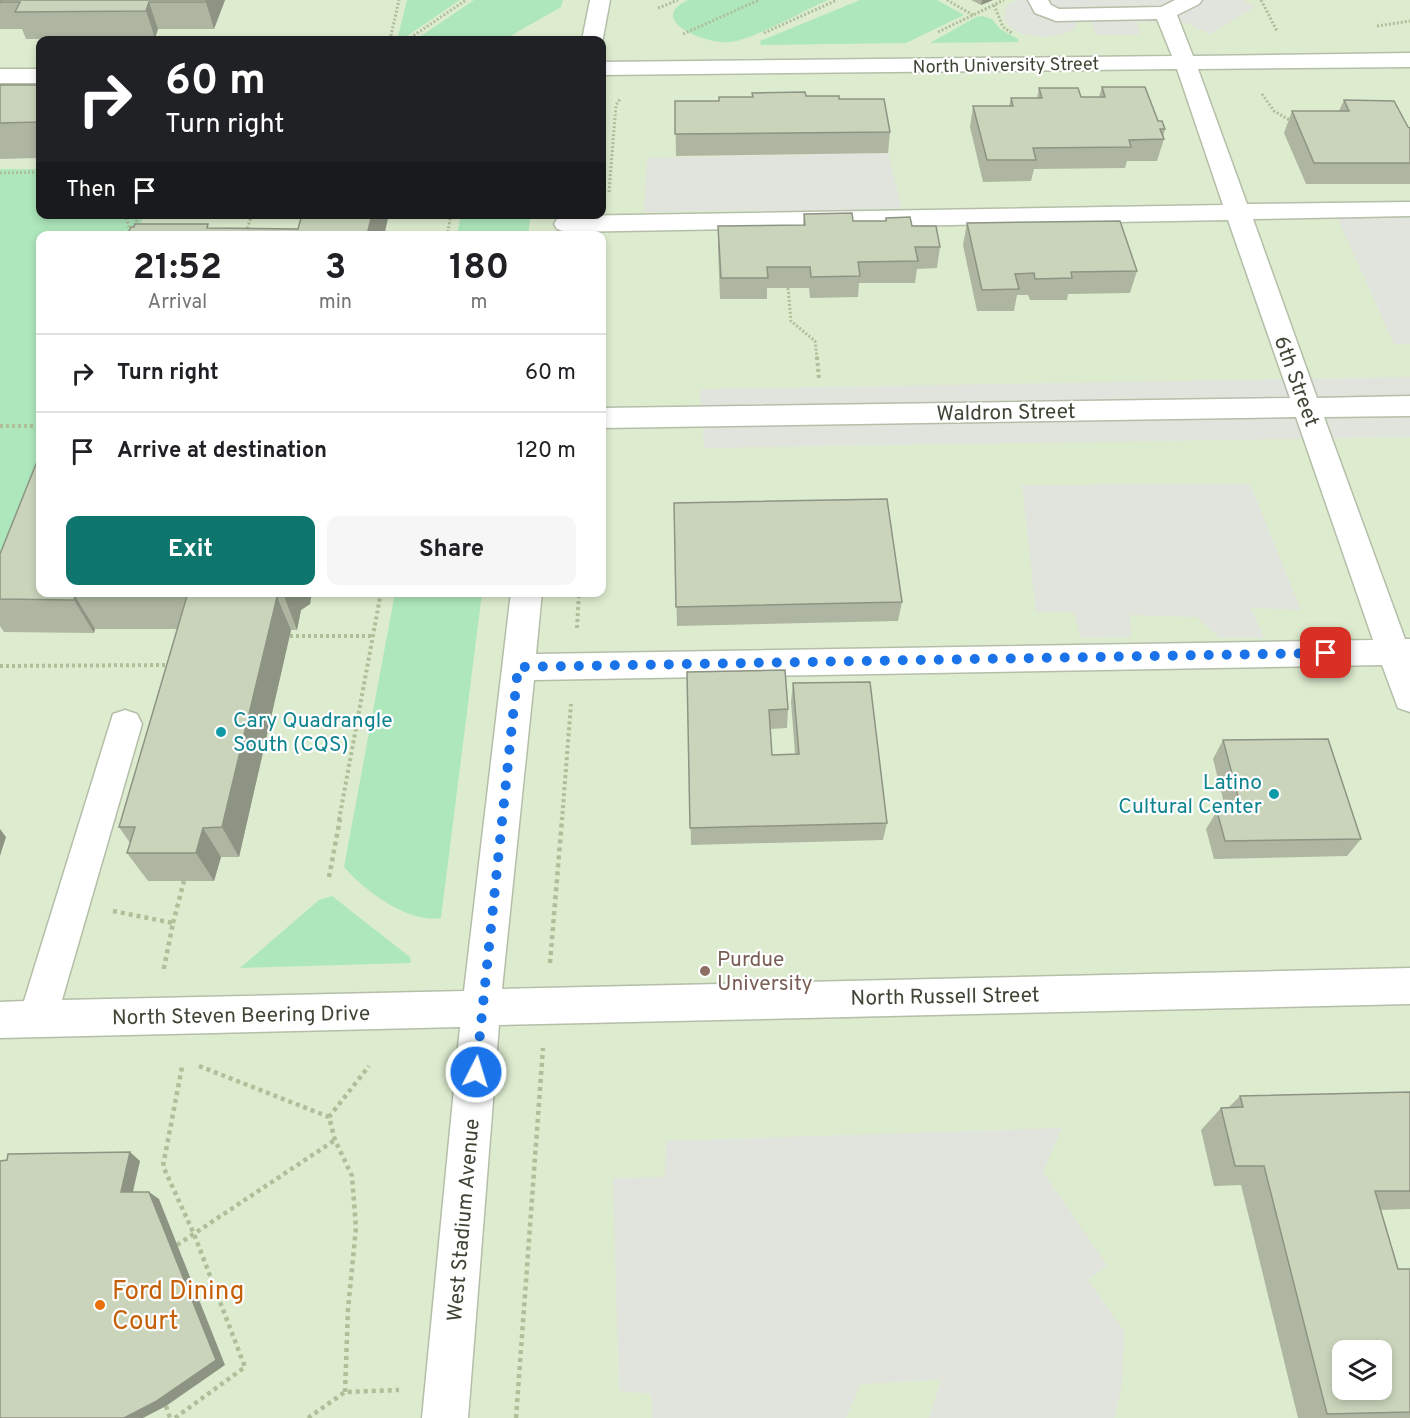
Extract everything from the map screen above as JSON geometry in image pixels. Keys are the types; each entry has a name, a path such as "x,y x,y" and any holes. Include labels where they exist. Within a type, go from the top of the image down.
{"street":[{"path":"594,36 600,0"},
{"path":"1038,0 1042,9 1056,15 1165,13 1192,0"},
{"name":"6th Street","path":"1165,13 1185,62 1307,407 1402,652 1410,699"},
{"name":"North University Street","path":"606,69 1410,60"},
{"path":"0,76 36,76"},
{"path":"566,225 1410,208"},
{"name":"Waldron Street","path":"606,418 1410,406"},
{"name":"West Stadium Avenue","path":"446,1403 481,1007 525,597"},
{"path":"518,667 1402,652"},
{"path":"37,1020 125,724"},
{"name":"North Russell Street","path":"481,1007 1410,986"},
{"name":"North Steven Beering Drive","path":"0,1020 410,1011 481,1007"}],"path":[{"path":"391,36 399,0"},
{"path":"413,36 466,0"},
{"path":"658,8 678,0"},
{"path":"682,34 759,0"},
{"path":"762,34 837,0"},
{"path":"947,0 973,15"},
{"path":"933,34 1004,0"},
{"path":"1261,0 1278,32"},
{"path":"994,5 1003,27 1017,36"},
{"path":"1261,92 1264,101 1280,116 1302,125"},
{"path":"0,173 36,172"},
{"path":"788,288 791,321 815,341 818,370"},
{"path":"0,426 36,426"},
{"path":"329,877 380,597"},
{"path":"555,908 579,597"},
{"path":"290,636 374,636"},
{"path":"0,666 172,665"},
{"path":"162,976 184,881"},
{"path":"108,909 173,923"},
{"path":"199,1066 329,1117"},
{"path":"329,1117 369,1066"},
{"path":"175,1418 245,1366 194,1234 163,1166 182,1067"},
{"path":"516,1418 539,1095"},
{"path":"329,1117 335,1140 352,1176 356,1228 348,1309 345,1392"},
{"path":"177,1245 335,1140"},
{"path":"308,1418 345,1392 446,1403"},
{"path":"166,1406 170,1418"}],"shaded area":[{"name":"Purdue University","path":"0,0 1410,0 1410,1418 0,1418"},
{"path":"1017,0 1243,0 1255,7 1210,34 1187,23 1137,22 1141,35 1096,35 1090,21 1079,20 1074,29 1061,35 1043,37 1022,34 1009,27 1004,18 1007,5"},
{"path":"888,153 902,209 644,212 647,158"},
{"path":"1337,217 1410,218 1410,344 1394,344"},
{"path":"1410,377 1410,437 704,448 700,389"},
{"path":"1250,484 1301,610 1251,608 1264,638 1220,638 1197,617 1130,615 1131,637 1081,638 1074,612 1036,612 1022,485"},
{"path":"1062,1128 1043,1172 1107,1265 1088,1280 1124,1331 1122,1386 1114,1418 929,1418 941,1380 861,1384 846,1418 652,1418 651,1394 619,1391 613,1178 665,1177 666,1141"}],"green space":[{"path":"407,0 460,0 407,36 398,36"},
{"path":"474,0 563,0 561,7 510,36 421,36"},
{"path":"688,0 828,0 740,40 720,42 695,35 676,23 673,15 676,8"},
{"path":"860,0 937,0 964,15 906,43 761,45 760,41"},
{"path":"976,17 992,19 1000,29 1018,39 1018,42 930,43"},
{"path":"0,169 36,169 36,219 142,219 138,231 36,231 36,483 0,574"},
{"path":"460,219 530,219 529,231 458,231"},
{"path":"394,597 481,597 441,918 415,916 401,911 363,886 344,867"},
{"path":"332,896 410,957 411,963 240,968 319,900"}],"building":[{"path":"0,0 207,0 206,2 149,2 146,11 15,12 20,2 0,2"},
{"path":"0,85 36,85 36,122 0,123"},
{"path":"1102,87 1145,87 1158,121 1162,121 1165,129 1160,129 1164,139 1129,140 1131,147 1033,148 1036,160 987,160 973,106 1013,106 1011,98 1042,98 1039,88 1078,88 1081,97 1105,97"},
{"path":"805,92 806,96 839,96 839,99 884,99 890,132 675,134 675,101 719,101 719,97 753,97 752,93"},
{"path":"1344,100 1394,101 1410,128 1410,163 1314,163 1292,111 1349,111"},
{"path":"852,213 853,221 886,221 886,218 910,217 912,226 936,226 940,247 915,247 918,261 858,262 860,276 811,277 810,267 767,267 768,278 721,278 718,226 805,225 804,214"},
{"path":"301,219 371,219 368,231 129,231 135,224 208,224 207,228 298,229"},
{"path":"1120,221 1137,271 1071,272 1072,278 1035,279 1034,273 1015,274 1019,289 982,290 967,223"},
{"path":"36,464 36,597 75,597 74,600 0,599 0,554"},
{"path":"887,499 902,602 676,607 674,503"},
{"path":"187,597 277,597 222,827 203,828 196,853 127,853 135,827 119,827"},
{"path":"785,670 788,709 769,710 772,755 799,754 793,683 870,682 887,823 690,828 687,672"},
{"name":"Latino Cultural Center","path":"1328,739 1361,839 1225,841 1217,811 1242,811 1223,740"},
{"path":"1410,1092 1410,1191 1375,1191 1398,1269 1410,1269 1410,1412 1327,1414 1264,1166 1235,1166 1221,1108 1243,1107 1240,1096"},
{"name":"Ford Dining Court","path":"130,1152 121,1192 149,1192 216,1360 155,1402 124,1418 0,1418 0,1161 7,1160 8,1154"}],"place":[{"name":"Cary Quadrangle South (CQS)","path":"221,732"},
{"name":"Latino Cultural Center","path":"1274,794"},
{"name":"Purdue University","path":"705,971"},
{"name":"Ford Dining Court","path":"100,1305"}],"route":[{"path":"476,1072 518,667 1326,653"}]}
